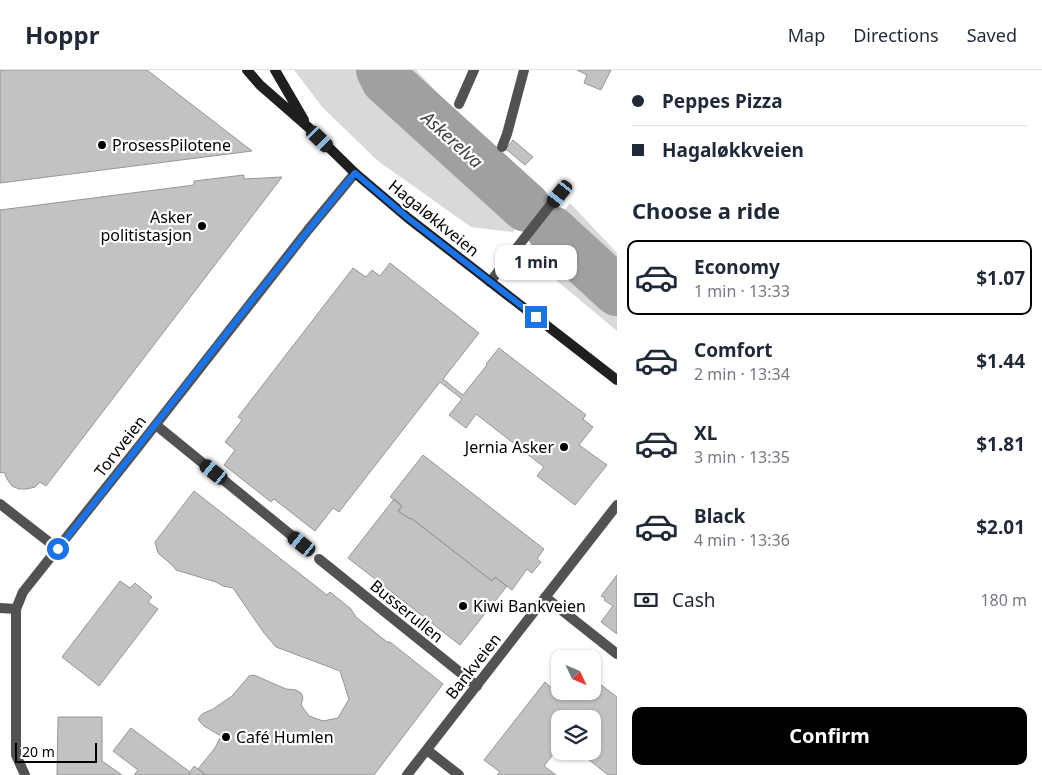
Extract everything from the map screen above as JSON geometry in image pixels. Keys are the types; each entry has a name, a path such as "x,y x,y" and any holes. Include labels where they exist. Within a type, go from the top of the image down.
{"street":[{"name":"Hagaløkkveien","path":"247,70 260,85 308,127 355,173 408,218 617,380"},
{"name":"Hagaløkkveien","path":"275,70 308,127"},
{"path":"459,104 474,70"},
{"path":"502,147 524,70"},
{"name":"Torvveien","path":"25,775 16,755 16,610 23,592 355,173"},
{"path":"490,282 560,194"},
{"path":"156,425 302,544"},
{"path":"0,504 58,549"},
{"name":"Bankveien","path":"407,775 617,505"},
{"name":"Busserullen","path":"319,559 477,686"},
{"path":"545,596 617,654"},
{"path":"0,608 16,610"},
{"path":"427,750 459,775"}],"shaded area":[{"path":"294,70 416,70 466,123 546,193 513,232 471,227 378,161 323,108"},
{"path":"570,203 617,253 617,331 544,270 541,239"}],"building":[{"path":"0,70 147,70 252,151 0,183"},
{"path":"577,70 611,70 601,90 584,83 587,75"},
{"path":"513,140 533,157 525,165 506,149"},
{"path":"244,175 244,179 282,177 46,486 40,482 35,487 27,489 19,489 12,486 4,472 0,473 0,210 194,185 194,181"},
{"path":"390,263 479,333 443,379 463,395 499,348 586,415 583,419 593,427 579,445 607,465 575,505 537,476 544,467 476,414 466,428 449,415 462,399 440,382 339,512 333,508 315,531 274,499 271,502 224,465 235,450 225,442 242,420 238,417 353,268 366,277 372,270 380,276"},
{"path":"423,455 544,549 537,559 541,562 532,573 527,569 512,590 495,577 492,581 411,518 398,511 402,506 390,497"},
{"path":"194,491 327,595 330,592 351,609 356,617 443,684 374,775 206,775 198,769 215,748 221,736 204,726 198,719 202,714 232,696 249,676 254,675 286,689 296,690 301,693 303,698 301,705 309,716 323,721 338,718 349,699 340,671 276,647 233,588 176,570 158,553 155,542"},
{"path":"394,499 402,506 398,511 411,518 492,581 495,577 507,586 460,645 348,558"},
{"path":"617,575 617,634 601,622 613,606 601,596"},
{"path":"120,581 130,588 135,583 152,597 148,602 158,609 99,686 62,657"},
{"path":"545,682 551,687 551,700 601,700 601,685 617,697 617,775 608,775 589,760 601,760 601,710 551,710 551,757 544,766 556,775 497,775 500,772 484,760"},
{"path":"58,717 102,717 102,761 122,775 57,775"},
{"path":"131,728 190,772 188,775 134,775 138,770 113,751"},
{"path":"194,766 206,775 188,775"}],"waterway":[{"name":"Askerelva","path":"381,70 386,80 526,207"},
{"name":"Askerelva","path":"552,231 617,291"}],"place":[{"name":"ProsessPilotene","path":"102,145"},
{"name":"Asker politistasjon","path":"202,226"},
{"name":"Jernia Asker","path":"564,447"},
{"name":"Kiwi Bankveien","path":"463,606"},
{"name":"Café Humlen","path":"226,737"}],"route":[{"path":"58,549 308,230 355,173 408,218 536,317"}]}
